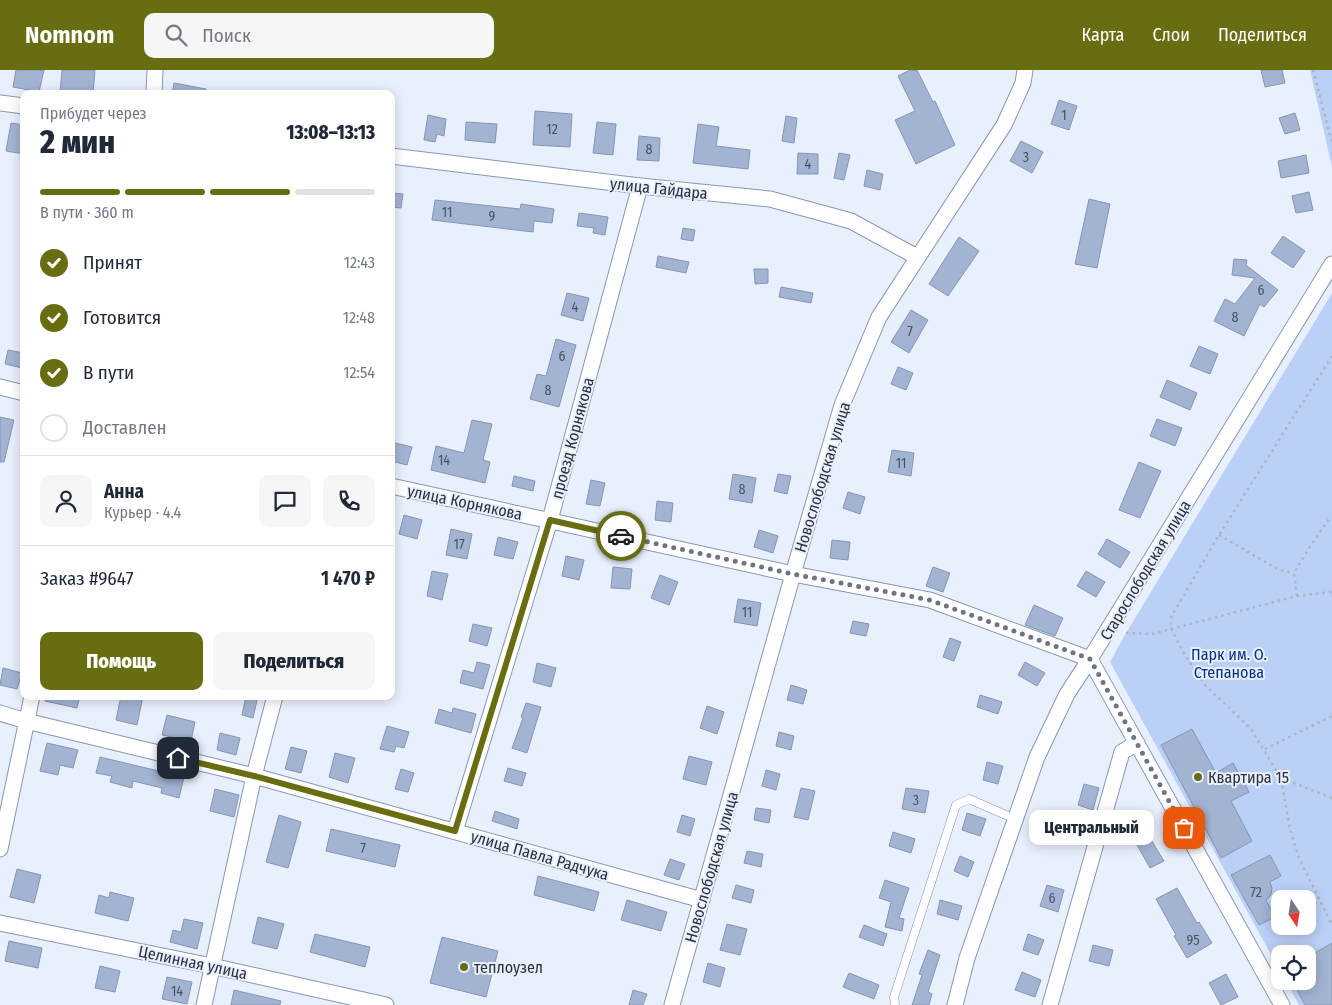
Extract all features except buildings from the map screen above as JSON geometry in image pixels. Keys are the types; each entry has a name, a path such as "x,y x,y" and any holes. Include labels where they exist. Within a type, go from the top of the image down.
{"street":[{"path":"154,90 155,70"},
{"name":"Новослободская улица","path":"672,1005 842,405 879,318 1004,125 1023,84 1025,70"},
{"path":"0,102 20,105"},
{"name":"улица Гайдара","path":"395,156 640,186 770,199 851,220 917,257"},
{"name":"проезд Корнякова","path":"455,831 550,520 640,186"},
{"name":"Старослободская улица","path":"955,1005 967,958 1036,757 1067,694 1332,264"},
{"path":"0,387 20,392"},
{"name":"улица Корнякова","path":"395,487 793,574 930,600 1090,659"},
{"path":"1090,659 1279,1003"},
{"path":"0,849 31,700"},
{"path":"204,1005 254,776 274,700"},
{"name":"улица Павла Радчука","path":"0,713 26,721 254,776 702,900"},
{"path":"1050,1005 1122,752 1137,743"},
{"name":"Целинная улица","path":"0,924 212,966 386,1005"}],"lane":[{"path":"895,1005 894,997 956,805 970,799 1015,819"}],"path":[{"path":"1313,70 1332,144"},
{"path":"1332,356 1219,536 1171,617 1171,628 1183,652 1205,685 1251,729 1281,778 1290,829 1299,858 1332,925"},
{"path":"1297,596 1294,573 1311,545 1329,519 1332,518"},
{"path":"1219,536 1279,570 1294,573"},
{"path":"1126,633 1152,634 1297,596 1332,592"},
{"path":"1265,749 1332,716"},
{"path":"1281,778 1332,798"}],"green space":[{"path":"1310,70 1332,70 1332,167"},
{"name":"Парк им. О. Степанова","path":"1332,293 1332,1005 1299,1005 1291,990 1316,990 1316,945 1271,945 1271,955 1110,662"}],"way so far":[{"path":"621,536 793,574 930,600 1090,659 1184,828"}],"place":[{"name":"Квартира 15","path":"1198,777"},
{"name":"Центральный","path":"1184,828"},
{"name":"теплоузел","path":"464,967"}],"route":[{"path":"178,758 254,776 455,831 550,520 621,536"}]}
